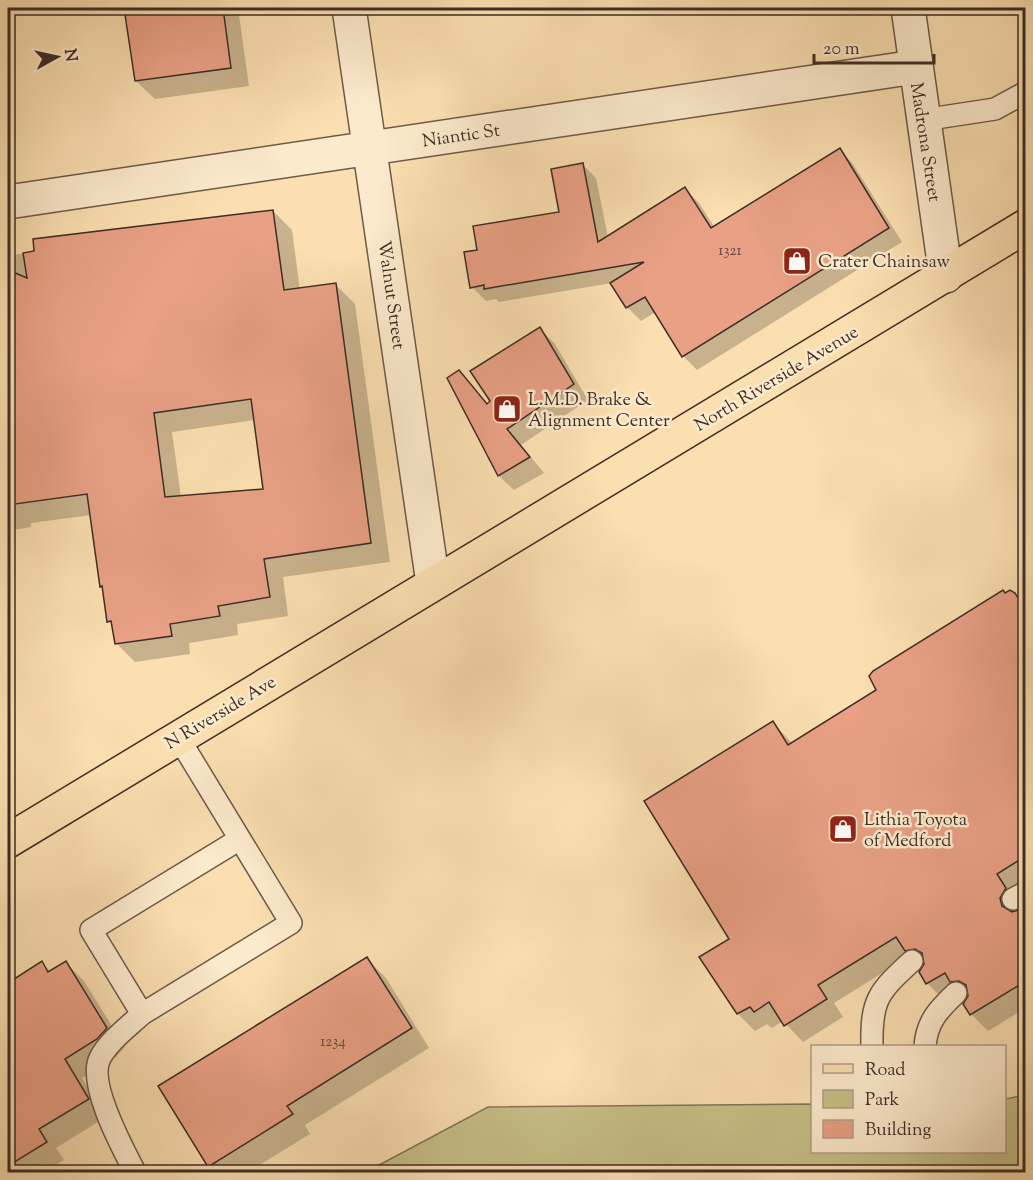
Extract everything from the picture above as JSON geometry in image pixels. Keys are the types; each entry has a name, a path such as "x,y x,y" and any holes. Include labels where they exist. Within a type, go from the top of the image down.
{"main road":[{"name":"North Riverside Avenue","path":"433,583 1026,226"},
{"name":"N Riverside Ave","path":"8,841 433,583"}],"street":[{"name":"Walnut Street","path":"349,8 433,583"},
{"name":"Madrona Street","path":"908,8 946,276"},
{"name":"Niantic St","path":"8,202 915,67"}],"lane":[{"path":"923,120 995,109 1026,92"},
{"path":"135,1173 114,1131 98,1079 99,1060 142,1014 291,923 178,737"},
{"path":"142,1014 91,930 240,839"},
{"path":"872,1045 871,1019 881,989 912,961"},
{"path":"925,1045 926,1033 935,1013 956,993"}],"green space":[{"path":"1025,1095 1025,1172 366,1172 488,1107 811,1104 811,1153 1006,1153 1006,1099"}],"building":[{"path":"124,8 223,8 231,68 135,81"},
{"path":"840,148 889,228 682,357 645,297 626,308 610,283 644,262 484,289 484,285 470,288 464,252 477,250 473,226 559,212 551,169 583,163 598,242 685,187 711,228"},
{"path":"273,210 284,290 336,283 371,543 264,559 270,597 218,606 220,616 170,624 172,636 115,644 111,621 107,622 102,586 100,587 87,494 8,505 8,270 27,278 23,253 34,251 33,239","holes":["251,399 263,489 165,497 154,413"]},
{"name":"L.M.D. Brake & Alignment Center","path":"540,327 574,384 507,429 530,457 498,476 447,378 459,370 487,404 490,401 470,371"},
{"name":"Lithia Toyota of Medford","path":"1003,590 1005,593 1010,590 1015,593 1026,611 1026,856 997,874 1006,888 1000,898 1002,906 1012,912 1019,910 1026,920 1026,981 970,1015 963,1004 968,996 966,985 959,981 950,982 945,973 926,984 919,972 924,964 922,953 915,949 905,951 896,937 818,985 827,999 784,1026 769,1002 754,1012 750,1007 737,1014 699,957 729,939 644,801 773,721 788,745 876,690 869,676 873,671"},
{"path":"367,957 412,1028 287,1106 293,1114 208,1167 158,1086"},
{"path":"42,961 48,972 66,961 107,1028 97,1039 65,1059 89,1099 39,1129 47,1142 8,1166 8,983"}],"place":[{"name":"Crater Chainsaw","path":"797,261"},
{"name":"L.M.D. Brake & Alignment Center","path":"507,409"},
{"name":"Lithia Toyota of Medford","path":"843,829"}]}
